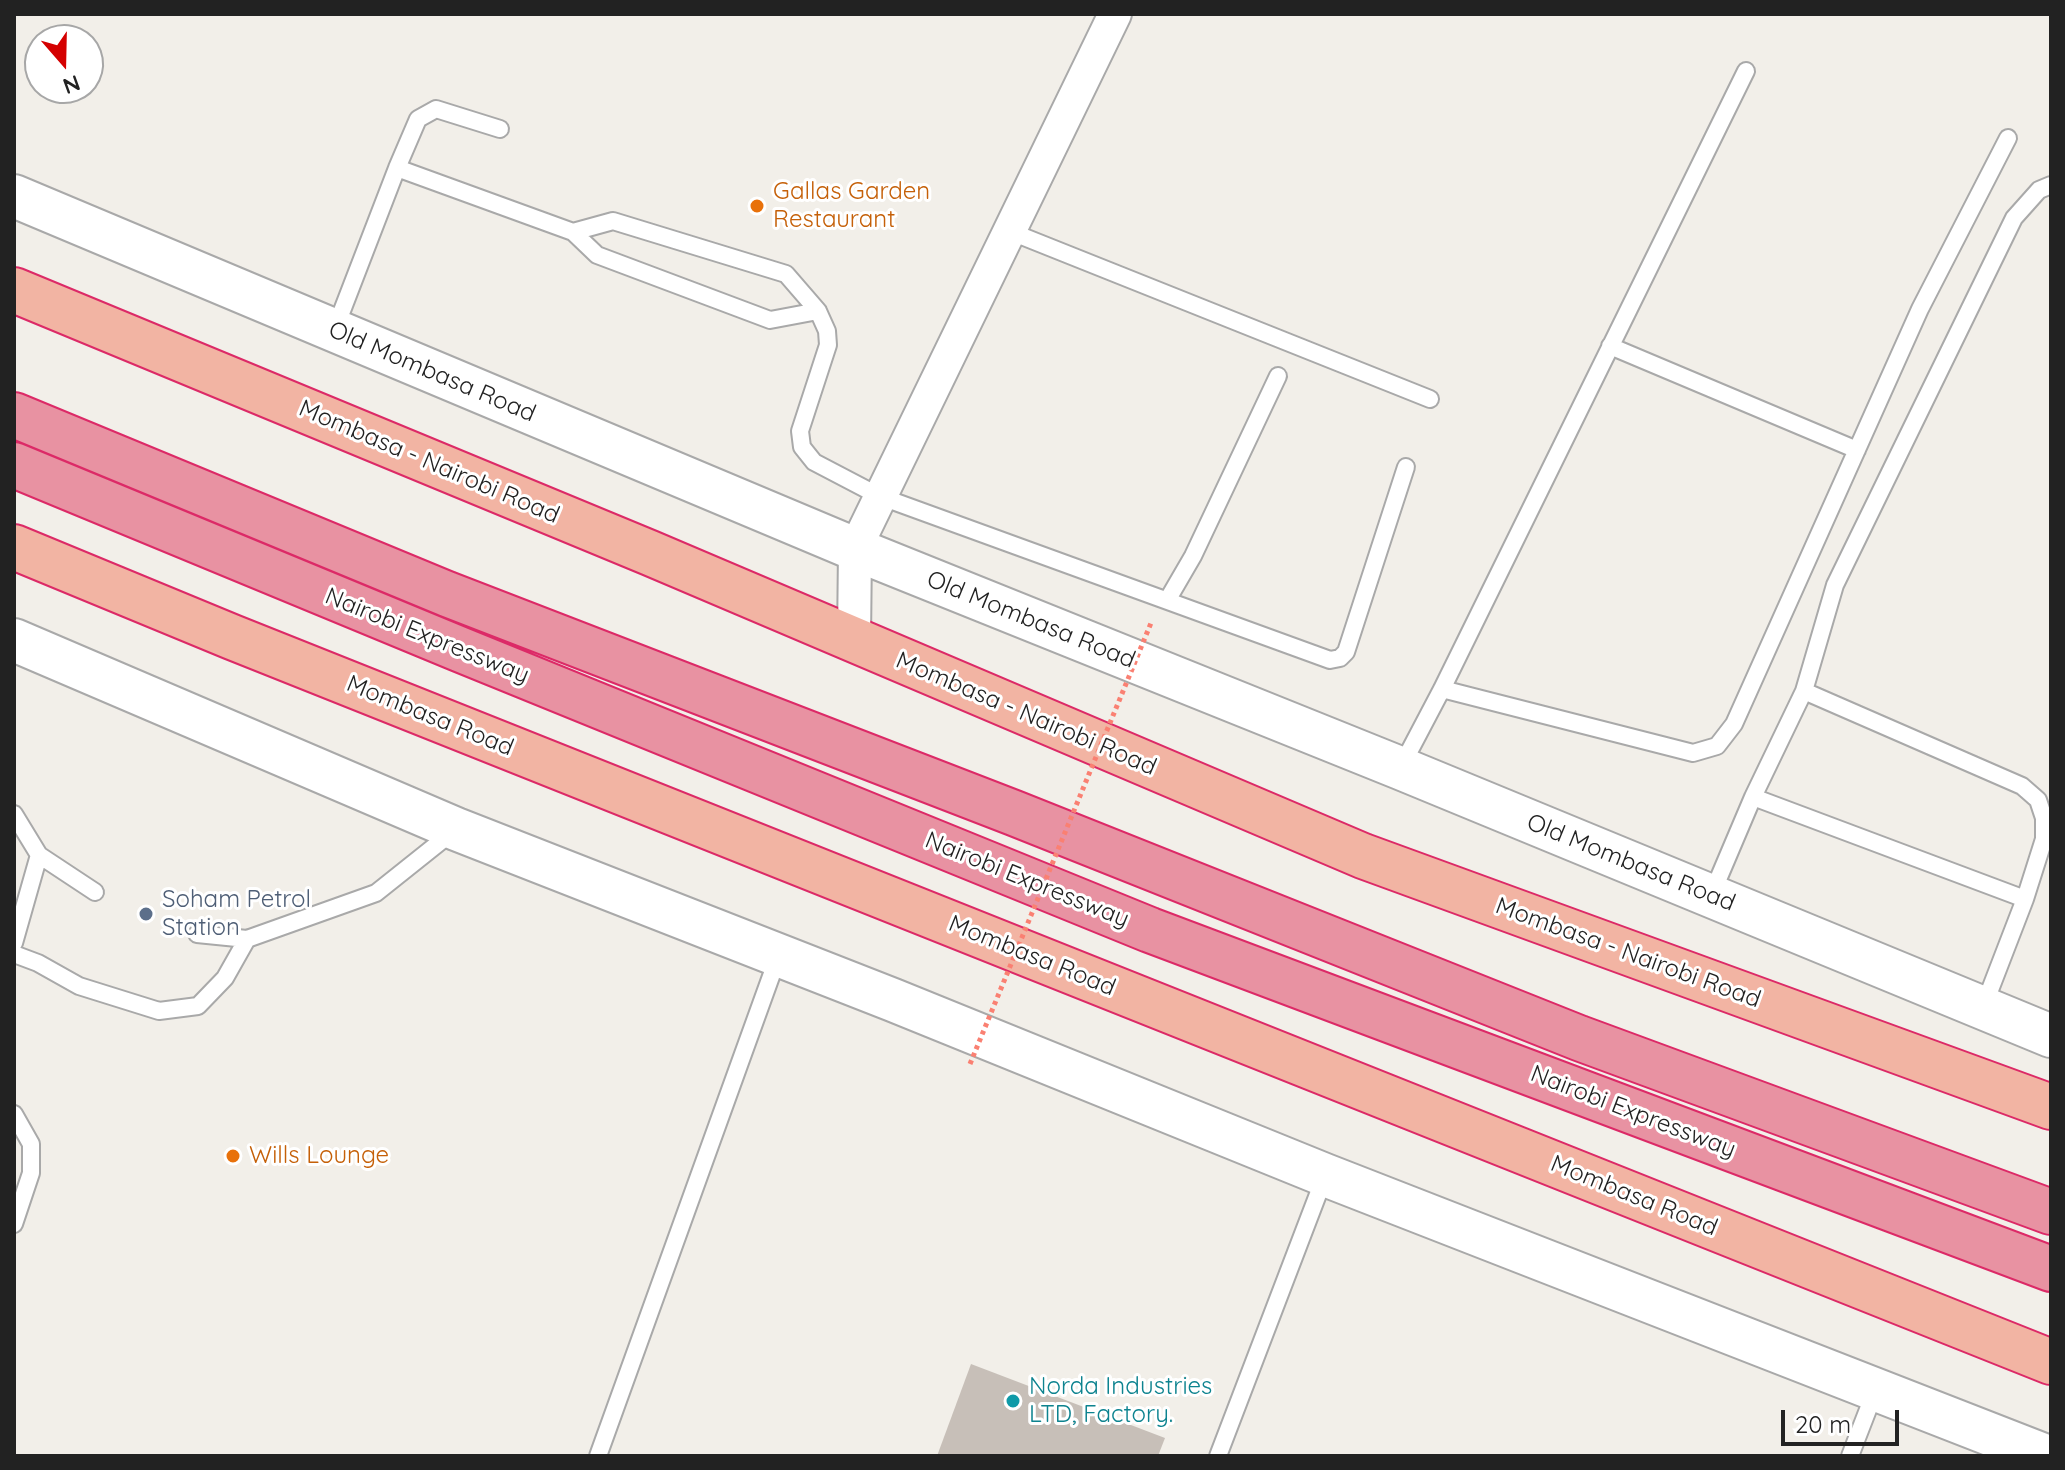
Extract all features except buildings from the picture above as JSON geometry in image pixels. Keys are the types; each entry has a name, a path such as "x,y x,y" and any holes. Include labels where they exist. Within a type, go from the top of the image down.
{"highway":[{"name":"Mombasa - Nairobi Road","path":"14,290 1363,856 2051,1107"},
{"name":"Nairobi Expressway","path":"14,415 447,594 1014,813 1579,1038 2051,1212"},
{"name":"Nairobi Expressway","path":"14,465 444,644 1150,930 2051,1269"},
{"name":"Mombasa Road","path":"14,547 2051,1362"}],"street":[{"path":"854,640 855,549 1115,14"},
{"name":"Old Mombasa Road","path":"14,196 855,549 1400,768 2051,1036"},
{"path":"14,640 456,829 1325,1175 2046,1456"}],"lane":[{"path":"1400,768 1442,689 1746,71"},
{"path":"335,331 418,119 436,109 500,129"},
{"path":"1442,689 1693,753 1717,746 1734,724 1920,309 2008,138"},
{"path":"397,168 573,232 597,255 770,320 818,311"},
{"path":"1711,896 1753,797 1804,691 1826,610 1841,571 2014,218 2039,190 2051,185"},
{"path":"573,232 613,221 786,274 824,321 828,345 800,431 802,447 814,462 879,496 1330,660 1340,658 1346,652 1406,467"},
{"path":"1009,231 1430,399"},
{"path":"1610,346 1857,450"},
{"path":"1168,599 1193,556 1278,376"},
{"path":"1804,691 2022,786 2038,800 2044,818 2044,839 2025,899 1982,1009"},
{"path":"1753,797 2025,899"},
{"path":"14,814 39,855 95,892"},
{"path":"197,934 247,939 376,893 456,829"},
{"path":"14,943 39,855"},
{"path":"14,954 38,963 79,986 159,1011 198,1006 225,978 247,939"},
{"path":"598,1456 778,955"},
{"path":"14,1114 31,1144 31,1173 14,1224"},
{"path":"1218,1456 1325,1175"},
{"path":"1850,1456 1876,1388"}],"path":[{"path":"970,1064 1151,623"}],"place":[{"name":"Gallas Garden Restaurant","path":"757,206"},
{"name":"Soham Petrol Station","path":"146,914"},
{"name":"Wills Lounge","path":"233,1156"},
{"name":"Norda Industries LTD, Factory.","path":"1013,1401"}]}
